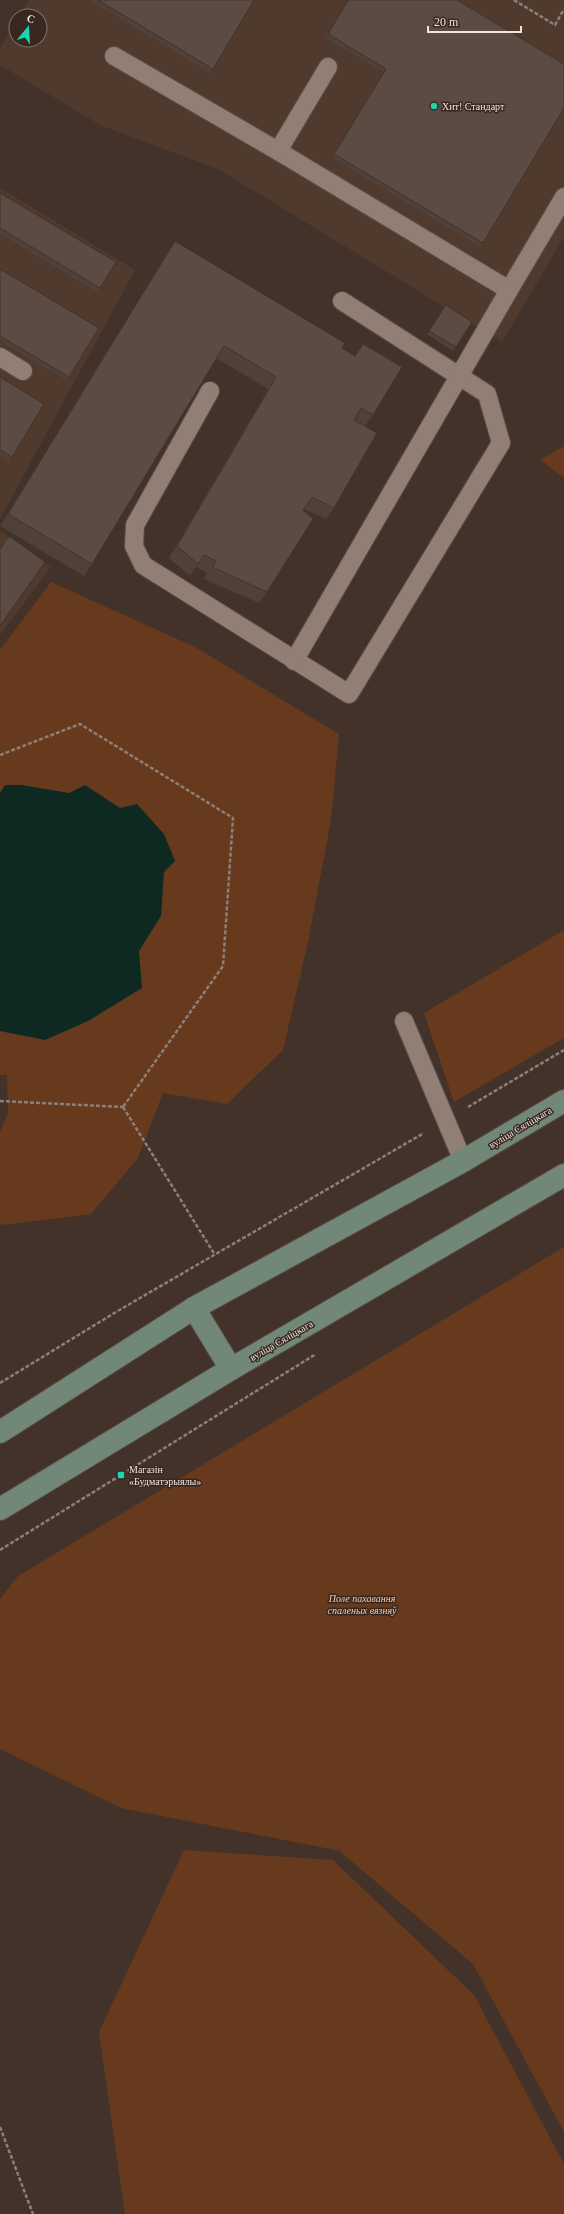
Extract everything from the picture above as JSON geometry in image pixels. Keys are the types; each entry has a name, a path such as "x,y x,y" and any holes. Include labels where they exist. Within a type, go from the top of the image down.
{"main road":[{"name":"вуліца Сяліцкага","path":"0,1432 194,1308 464,1161 564,1101"},
{"name":"вуліца Сяліцкага","path":"0,1509 231,1369 564,1175"},
{"path":"194,1308 231,1369"}],"lane":[{"path":"114,56 278,151 509,290"},
{"path":"278,151 328,67"},
{"path":"294,661 564,197"},
{"path":"210,391 135,525 134,546 143,565 294,661 349,694 501,443 487,394 342,302"},
{"path":"0,357 23,371"},
{"path":"404,1021 464,1161"}],"path":[{"path":"514,0 555,25 564,9"},
{"path":"0,754 80,724 233,818 223,966 124,1107"},
{"path":"0,1383 564,1050"},
{"path":"0,1101 124,1107"},
{"path":"124,1107 215,1255"},
{"path":"0,1550 322,1350"},
{"path":"0,2127 33,2214"}],"shaded area":[{"path":"29,0 564,0 564,237 502,342 218,169 102,126 0,65 0,49 8,36 8,48 48,48 48,8 24,8"},
{"path":"0,188 135,270 0,519"},
{"path":"0,530 51,567 0,635"}],"green space":[{"path":"564,446 564,478 540,460"},
{"path":"51,582 195,647 339,734 331,820 308,942 283,1050 227,1104 163,1093 138,1158 91,1214 2,1225 0,1222 0,1132 8,1113 7,1075 0,1075 0,650"},
{"path":"564,930 564,1038 454,1102 424,1013"},
{"name":"Поле пахавання спаленых вязняў","path":"564,1247 564,2132 473,1964 340,1851 121,1808 0,1749 0,1599 18,1576"},
{"path":"184,1850 333,1860 474,1995 564,2164 564,2214 125,2214 99,2032"}],"water":[{"path":"5,785 21,785 69,793 85,785 120,808 137,804 164,834 175,861 164,872 161,916 139,951 142,988 88,1021 45,1040 0,1031 0,793"}],"building":[{"path":"98,0 254,0 213,69"},
{"path":"348,0 457,0 564,64 564,108 483,243 334,154 386,69 328,34"},
{"path":"0,193 116,262 100,288 0,228"},
{"path":"175,241 345,343 342,348 355,356 363,344 402,367 373,415 361,408 354,420 377,433 334,508 312,497 303,510 313,519 267,592 212,567 216,561 204,555 198,564 177,546 276,377 224,346 92,564 8,514"},
{"path":"0,269 99,328 69,377 0,336"},
{"path":"446,305 472,322 456,347 429,331"},
{"path":"0,377 44,404 12,457 0,450"},
{"path":"0,482 3,484 0,490"},
{"path":"9,536 45,562 0,626 0,549"}],"place":[{"name":"Хит! Стандарт","path":"434,106"},
{"name":"Магазін «Будматэрыялы»","path":"121,1475"}]}
